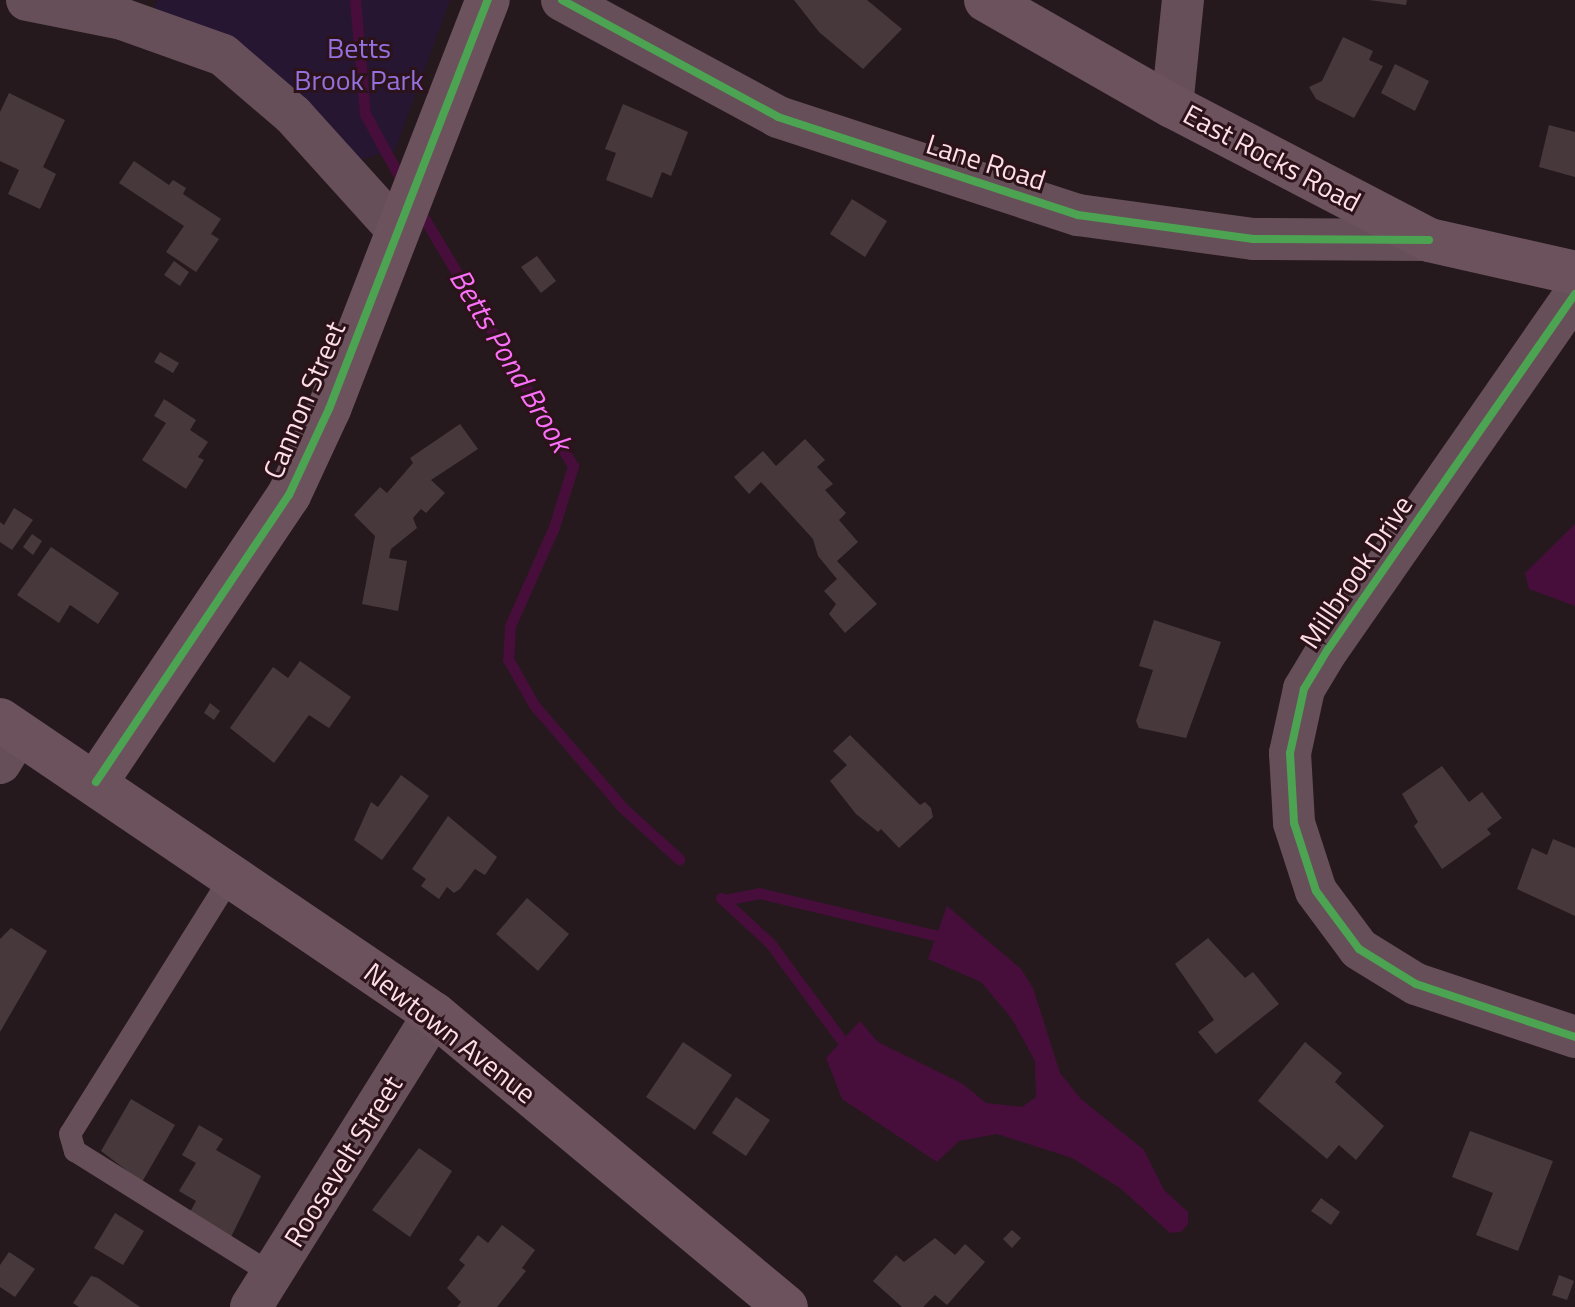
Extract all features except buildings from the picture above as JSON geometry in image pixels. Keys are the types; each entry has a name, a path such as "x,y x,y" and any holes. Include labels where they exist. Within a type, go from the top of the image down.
{"street":[{"path":"27,0 122,19 223,55 293,115 398,225"},
{"name":"Cannon Street","path":"96,782 289,495 329,409 488,0"},
{"name":"Lane Road","path":"562,0 778,117 1078,215 1253,239 1429,240"},
{"name":"East Rocks Road","path":"986,0 1172,106 1429,240 1575,273"},
{"path":"1172,106 1183,0"},
{"name":"Millbrook Drive","path":"1575,294 1328,649 1304,689 1290,753 1294,823 1316,891 1359,949 1416,984 1575,1037"},
{"name":"Newtown Avenue","path":"6,739 96,782 434,1014 786,1307"},
{"name":"Roosevelt Street","path":"262,1290 434,1014"}],"lane":[{"path":"232,875 70,1134 75,1151 262,1290"}],"green space":[{"name":"Betts Brook Park","path":"157,0 450,0 395,150 358,160 328,122 222,42 151,17"}],"shaded area":[{"path":"1575,524 1575,606 1529,589 1525,573"},
{"path":"947,906 1021,969 1033,988 1060,1073 1081,1099 1144,1150 1164,1190 1188,1212 1188,1224 1181,1232 1170,1233 1120,1188 1072,1158 997,1134 959,1141 937,1162 842,1099 826,1058 860,1021 878,1042 963,1084 986,1103 1022,1107 1036,1097 1035,1061 1012,1019 981,982 928,959"}],"waterway":[{"name":"Betts Pond Brook","path":"355,0 365,114 403,183"},
{"name":"Betts Pond Brook","path":"418,208 573,466 554,527 510,626 508,659 534,705 623,808 679,859"},
{"name":"Betts Pond Brook","path":"724,900 759,893 950,939"},
{"name":"Betts Pond Brook","path":"721,898 770,943 851,1053"}],"cycle path":[{"path":"96,782 289,495 329,409 488,0"},
{"path":"562,0 778,117 1078,215 1253,239 1429,240"},
{"path":"1575,294 1328,649 1304,689 1290,753 1294,823 1316,891 1359,949 1416,984 1575,1037"}]}
